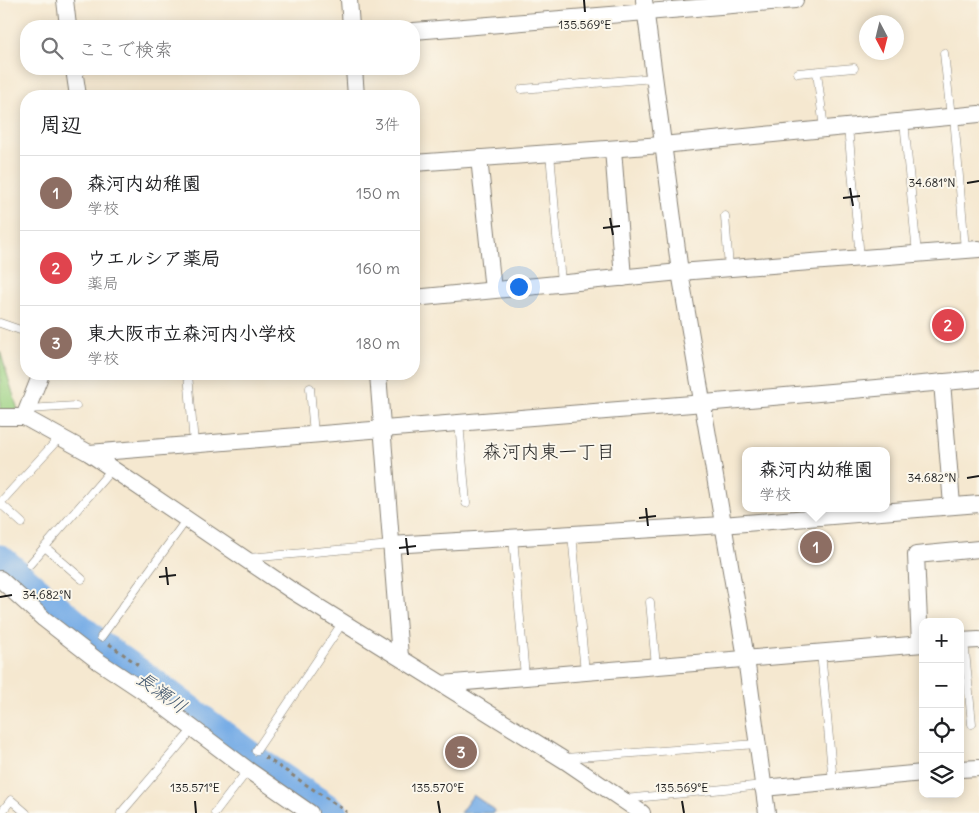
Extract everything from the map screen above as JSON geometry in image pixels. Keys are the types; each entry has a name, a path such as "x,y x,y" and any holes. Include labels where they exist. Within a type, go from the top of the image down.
{"street":[{"path":"65,0 67,20"},
{"path":"348,0 350,20"},
{"path":"420,30 645,6 789,0"},
{"path":"645,6 680,272 704,403 722,525 746,658 767,813"},
{"path":"75,75 77,90"},
{"path":"354,75 356,90"},
{"path":"420,163 662,145 979,114"},
{"path":"613,148 623,278"},
{"path":"479,158 493,290"},
{"path":"420,297 680,272 972,250"},
{"path":"89,453 979,379"},
{"path":"26,413 39,380"},
{"path":"378,380 400,657"},
{"path":"942,382 952,505"},
{"path":"0,417 26,413 343,622 561,758 642,813"},
{"path":"890,510 979,504"},
{"path":"391,545 722,525 872,512"},
{"path":"920,618 916,555 979,549"},
{"path":"0,580 44,619 193,730 310,813"},
{"path":"442,684 919,644"},
{"path":"964,769 979,768"},
{"path":"763,787 919,773"}],"lane":[{"path":"944,53 972,250"},
{"path":"798,73 854,68"},
{"path":"817,72 824,129"},
{"path":"522,89 654,78"},
{"path":"904,121 917,254"},
{"path":"848,127 860,258"},
{"path":"550,153 561,284"},
{"path":"725,216 729,268"},
{"path":"0,323 20,330"},
{"path":"189,380 194,444"},
{"path":"310,388 314,434"},
{"path":"26,413 76,406"},
{"path":"459,422 466,502"},
{"path":"22,522 0,503 60,437"},
{"path":"30,564 112,468"},
{"path":"101,637 187,519"},
{"path":"572,534 585,672"},
{"path":"513,537 525,677"},
{"path":"245,558 391,545"},
{"path":"45,546 82,579"},
{"path":"650,602 656,666"},
{"path":"256,751 343,622"},
{"path":"968,640 972,724"},
{"path":"821,652 833,782"},
{"path":"121,813 193,730"},
{"path":"561,758 757,744"},
{"path":"215,813 248,770"},
{"path":"622,800 763,787"},
{"path":"0,813 12,800 26,813"}],"path":[{"path":"101,637 137,664"},
{"path":"256,751 347,812"},
{"path":"328,808 332,802"}],"green space":[{"path":"0,351 18,410 0,410"}],"water":[{"path":"473,795 495,810 493,813 460,813"}],"waterway":[{"name":"長瀬川","path":"0,560 100,646 260,764 333,813"}],"place":[{"name":"ウエルシア薬局","path":"948,325"},
{"name":"森河内幼稚園","path":"816,547"},
{"name":"東大阪市立森河内小学校","path":"461,752"}],"district":[{"name":"森河内東一丁目","path":"549,451"}]}
